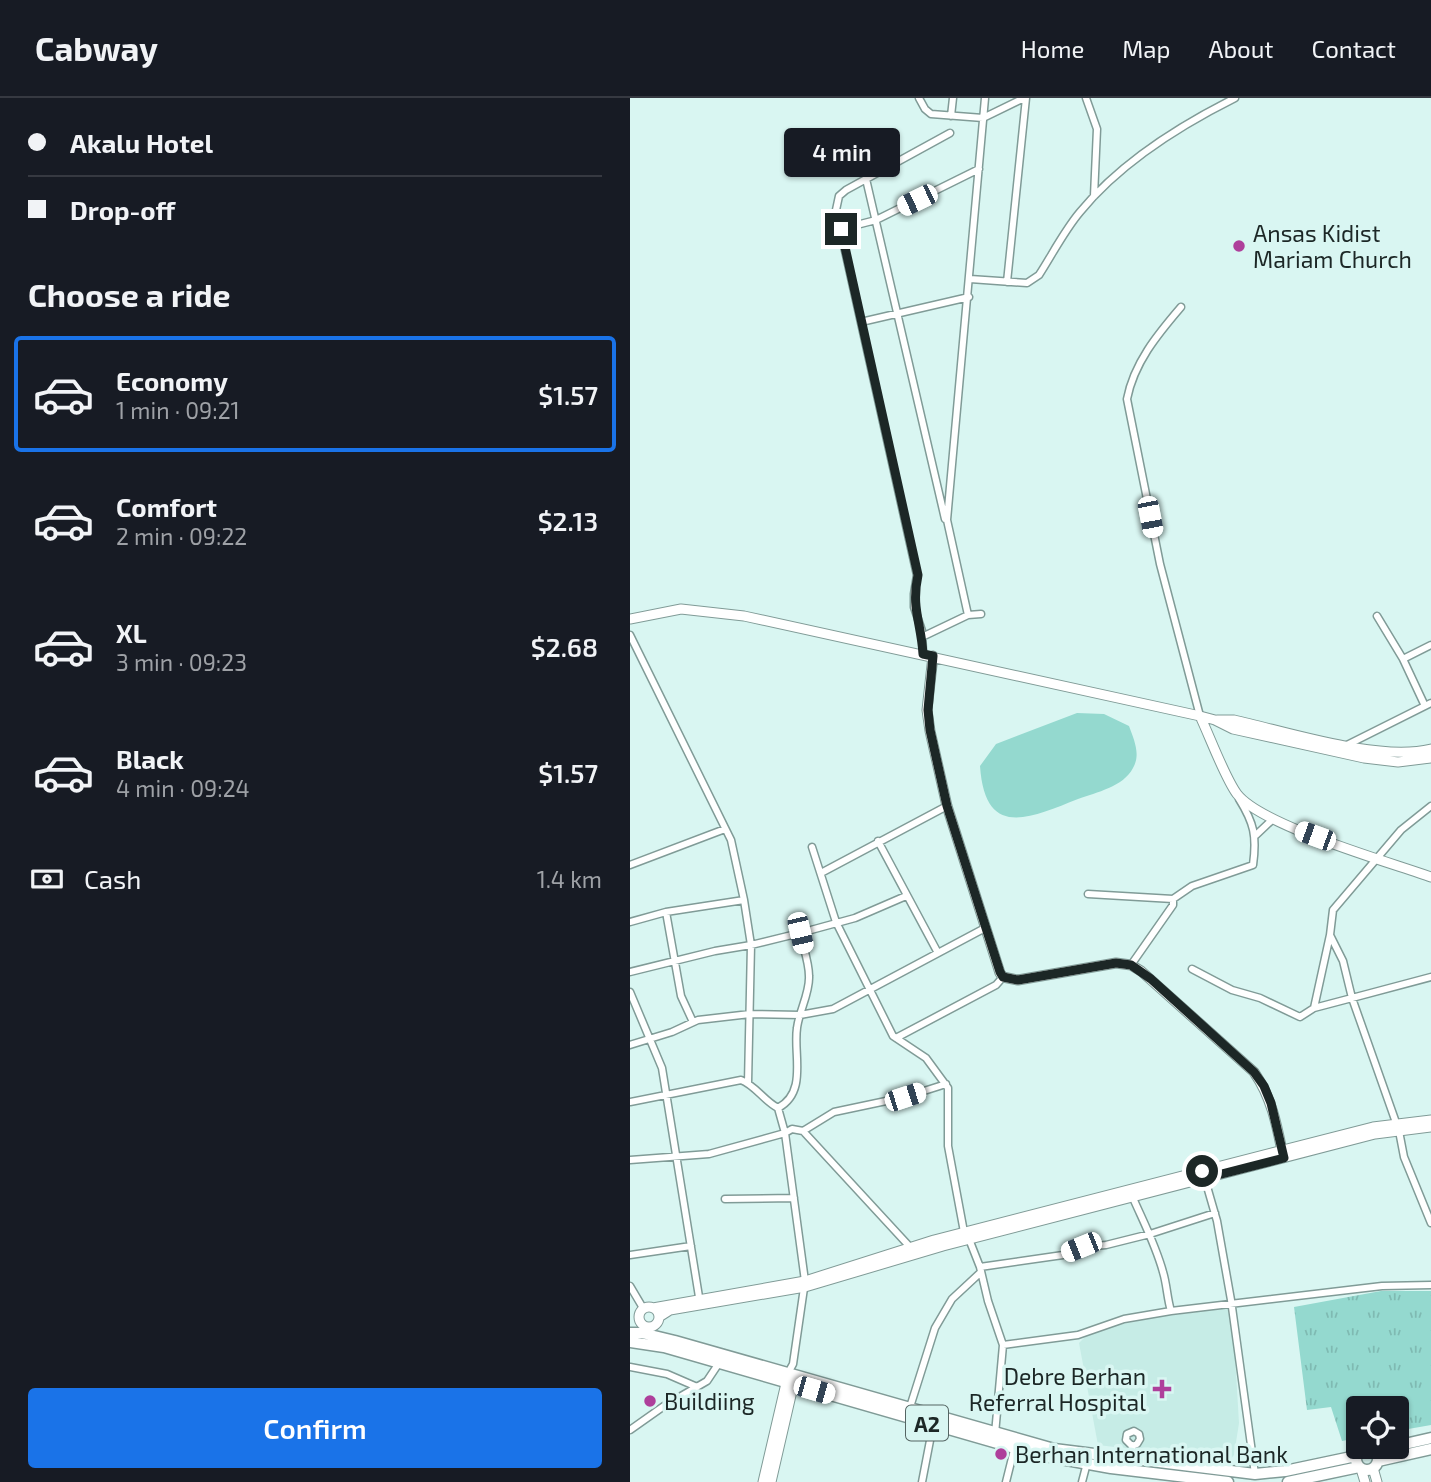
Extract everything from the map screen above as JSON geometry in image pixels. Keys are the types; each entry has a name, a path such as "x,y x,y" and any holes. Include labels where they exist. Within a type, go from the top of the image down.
{"highway":[{"name":"A2","path":"656,1331 719,1363 791,1376 910,1407 995,1434 1016,1444"},
{"name":"A2","path":"633,1337 656,1331 933,1425 1089,1459 1228,1482"},
{"name":"A2","path":"1409,1443 1431,1438"},
{"name":"A2","path":"1289,1482 1431,1449"},
{"name":"A2","path":"1089,1459 1133,1460 1255,1474 1367,1462 1372,1459"}],"street":[{"path":"919,98 931,114 983,118 1026,98"},
{"path":"951,116 953,98"},
{"path":"947,528 985,98"},
{"path":"1007,282 1026,98"},
{"path":"1086,98 1097,130 1094,196"},
{"path":"1213,98 1217,107"},
{"path":"970,279 1027,283 1039,275 1078,215 1094,196 1141,155 1185,125 1235,98"},
{"path":"923,654 922,637 914,607 918,575 836,209 839,196 866,178 950,133"},
{"path":"841,229 876,220 979,169"},
{"path":"866,178 968,615"},
{"path":"861,322 968,297"},
{"path":"1088,894 1173,899 1192,886 1253,865 1256,835 1248,813 1200,716 1160,564 1127,399 1130,382 1139,363 1181,307"},
{"path":"630,619 681,609 744,616 1215,720 1234,720 1398,762 1431,758"},
{"path":"922,637 968,615 981,614"},
{"path":"1345,749 1428,704 1377,616"},
{"path":"630,635 731,840 751,946 748,1083"},
{"path":"1404,659 1431,645"},
{"path":"933,656 928,710 930,730 947,806 1003,977"},
{"path":"1345,749 1400,753 1431,749"},
{"path":"1236,792 1251,807 1273,819 1431,877"},
{"path":"821,873 947,806"},
{"path":"1314,1007 1333,910 1401,830 1431,806"},
{"path":"1256,835 1273,819"},
{"path":"630,865 725,829"},
{"path":"878,841 938,953"},
{"path":"812,847 836,922 896,1038 926,1058 948,1088 948,1146 966,1236 980,1270 1003,1345 995,1434"},
{"path":"630,972 800,933 875,911 906,896"},
{"path":"1131,965 1173,905 1173,899"},
{"path":"630,922 666,912 744,900"},
{"path":"666,912 681,996 693,1022"},
{"path":"630,1045 693,1022 717,1017 750,1014 800,1015 833,1009 985,928"},
{"path":"778,1108 794,1090 799,1064 796,1044 809,974 800,933"},
{"path":"1330,935 1343,961 1352,998 1397,1127 1404,1157 1431,1223"},
{"path":"1003,977 1018,980 1116,963 1131,965 1151,979 1254,1072 1271,1103 1283,1154"},
{"path":"1192,970 1232,990 1259,998 1300,1017 1314,1007 1431,976"},
{"path":"896,1038 996,985 1003,977"},
{"path":"630,992 662,1068 699,1302"},
{"path":"630,1102 741,1080 778,1108 785,1132 805,1284 771,1482"},
{"path":"803,1131 834,1112 905,1097 946,1084"},
{"path":"1397,1127 1431,1120"},
{"path":"633,1337 639,1313 648,1308 805,1284 966,1236 1283,1154 1373,1127 1431,1127"},
{"path":"630,1160 709,1154 798,1128 910,1247"},
{"path":"805,1284 910,1247 1133,1198 1204,1175"},
{"path":"1204,1175 1215,1213 1232,1304 1255,1474"},
{"path":"725,1199 794,1198"},
{"path":"1133,1198 1165,1275 1165,1292 1171,1311"},
{"path":"910,1407 935,1328 952,1299 980,1270 1054,1257 1081,1247 1106,1245 1215,1213"},
{"path":"630,1255 691,1246"},
{"path":"1003,1345 1078,1335 1124,1319 1171,1311 1381,1286 1431,1285"},
{"path":"630,1286 648,1308 656,1331"},
{"path":"656,1331 670,1310 699,1302"},
{"path":"639,1320 656,1331"},
{"path":"630,1430 707,1381 719,1363"},
{"path":"630,1367 667,1374 697,1387"},
{"path":"763,1482 791,1376"},
{"path":"922,1482 933,1425"},
{"path":"1006,1482 1016,1444"},
{"path":"1132,1446 1133,1460"},
{"path":"1082,1482 1089,1459"},
{"path":"1365,1482 1367,1462"},
{"path":"1367,1462 1377,1482"}],"shaded area":[{"name":"Debre Berhan Referral Hospital","path":"1228,1308 1235,1356 1239,1423 1234,1455 1229,1461 1098,1445 1079,1343 1086,1336 1109,1327 1152,1318"}],"green space":[{"path":"1077,713 1104,714 1129,726 1137,752 1129,774 1109,788 1043,812 1013,817 1001,814 991,805 984,789 980,766 996,744"},
{"path":"1381,1291 1431,1291 1431,1425 1409,1429 1409,1396 1346,1396 1346,1440 1342,1441 1331,1407 1307,1410 1294,1307"}],"place":[{"name":"Ansas Kidist Mariam Church","path":"1239,246"},
{"name":"Debre Berhan Referral Hospital","path":"1162,1389"},
{"name":"Buildiing","path":"650,1401"},
{"name":"Berhan International Bank","path":"1001,1454"}],"route":[{"path":"841,229 918,575 914,607 922,631 923,654 933,656 928,710 930,730 947,806 1000,972 1003,977 1018,980 1116,963 1131,965 1151,979 1193,1019 1244,1061 1264,1086 1271,1103 1284,1158 1206,1178 1202,1171"}]}
